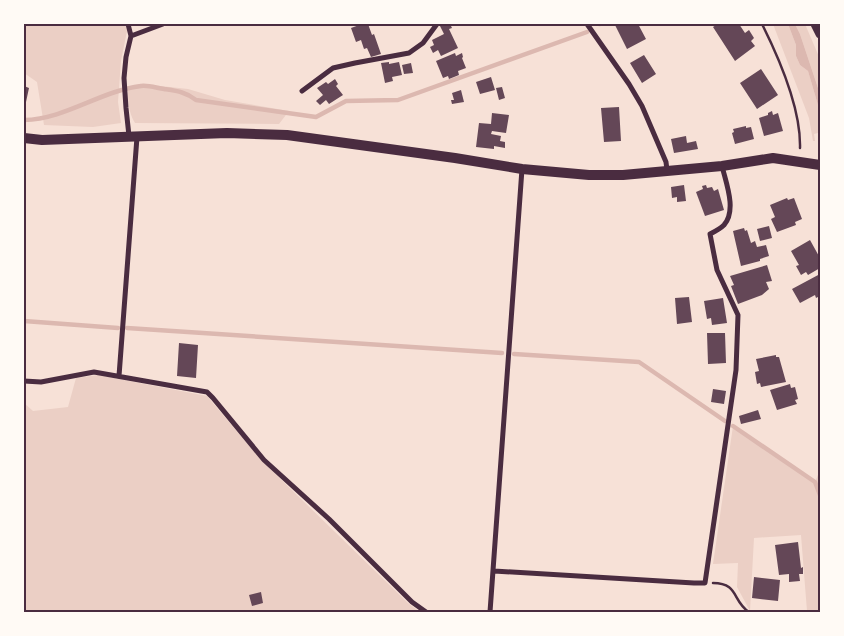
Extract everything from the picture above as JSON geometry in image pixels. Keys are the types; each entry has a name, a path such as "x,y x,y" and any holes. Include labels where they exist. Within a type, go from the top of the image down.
{"main road":[{"path":"816,24 820,34"},
{"path":"24,138 42,140 226,133 287,135 522,169 589,175 623,175 722,166 772,158 815,164"}],"street":[{"path":"119,376 133,136 126,108 124,78 131,36 128,24"},
{"path":"131,36 163,24"},
{"path":"302,91 333,68 409,53 424,43 436,24"},
{"path":"587,24 630,84 642,106 666,162 667,171"},
{"path":"494,571 694,584 705,583 736,370 738,315 717,270 710,234 724,225 730,210 722,166"},
{"path":"490,612 522,169"},
{"path":"24,381 41,382 94,372 206,392 264,460 328,519 412,602 426,612"}],"path":[{"path":"762,24 774,46 794,107 800,134 800,148"},
{"path":"705,583 723,583 730,587 744,609 749,612"}],"shaded area":[{"path":"24,24 126,24 127,31 121,61 118,102 121,123 93,127 44,125 37,82 24,73"},
{"path":"773,24 788,24 796,45 796,56 800,65 808,71 820,112 820,128 818,133 814,134 815,141 813,141 809,118"},
{"path":"788,24 795,24 800,34 820,94 820,112 808,71 800,65 796,56 796,45"},
{"path":"795,24 805,24 820,59 820,94 800,34"},
{"path":"142,84 188,89 225,100 289,111 279,124 135,123 128,101 128,87"},
{"path":"98,375 207,396 261,460 408,603 420,612 24,612 24,403 33,411 68,407 76,378"},
{"path":"733,426 815,482 820,470 820,610 807,611 801,535 754,538 750,611 737,587 738,563 713,564"}],"building":[{"path":"368,24 372,35 374,34 381,54 371,57 367,48 364,49 361,40 356,42 351,28"},
{"path":"450,24 452,28 449,29 458,48 441,56 438,50 433,53 430,47 434,45 432,40 444,34 440,26"},
{"path":"616,24 638,24 646,39 627,49"},
{"path":"715,24 739,24 745,33 749,30 754,38 751,41 755,46 735,61 713,27"},
{"path":"455,53 456,56 462,53 466,68 458,71 459,75 449,79 448,76 443,78 436,61"},
{"path":"644,55 656,74 642,83 630,63"},
{"path":"389,62 389,64 399,62 402,75 392,77 393,81 385,83 381,63"},
{"path":"411,63 413,73 404,74 402,65"},
{"path":"761,69 778,95 757,109 740,83"},
{"path":"491,77 495,90 480,94 476,82"},
{"path":"335,79 338,84 336,86 343,95 329,104 326,100 320,105 316,101 323,95 317,88"},
{"path":"24,86 29,88 26,102 24,101"},
{"path":"502,87 505,98 499,100 496,88"},
{"path":"461,90 464,102 452,104 451,100 454,100 452,93"},
{"path":"619,107 621,141 604,142 601,108"},
{"path":"772,111 773,115 778,113 783,131 764,136 759,118 768,115"},
{"path":"492,113 509,115 506,133 492,131 491,134 501,136 500,141 505,142 505,148 494,146 494,149 476,147 479,123 491,124"},
{"path":"746,126 746,128 751,127 754,139 735,144 732,133 734,132 733,129"},
{"path":"686,136 687,143 696,141 698,149 674,153 671,139"},
{"path":"684,185 686,201 677,202 677,197 672,198 671,187"},
{"path":"706,185 707,188 712,187 714,191 718,189 724,210 705,216 696,192 703,189 702,186"},
{"path":"787,198 788,200 794,198 802,219 795,222 796,225 777,232 771,219 775,217 770,205"},
{"path":"769,226 772,238 760,241 757,229"},
{"path":"744,228 745,231 747,230 751,243 755,241 757,247 766,245 769,256 760,259 760,261 741,266 733,231"},
{"path":"810,240 820,258 820,268 808,275 806,272 801,275 796,266 799,265 791,251"},
{"path":"767,265 772,281 766,282 769,289 762,295 738,304 731,286 734,285 730,276"},
{"path":"820,274 820,296 816,298 815,295 800,303 792,289"},
{"path":"689,297 692,322 677,324 675,298"},
{"path":"723,298 727,323 712,325 711,318 707,319 704,301"},
{"path":"707,333 725,333 726,363 708,364"},
{"path":"179,343 198,345 196,378 177,376"},
{"path":"776,355 776,357 779,357 786,382 761,387 760,383 757,384 755,372 759,371 756,359"},
{"path":"790,384 791,388 795,387 798,399 795,400 797,404 777,410 770,390"},
{"path":"713,389 726,391 724,404 711,402"},
{"path":"758,410 761,419 741,424 739,416"},
{"path":"798,542 803,574 799,574 800,581 789,582 789,574 779,575 775,545"},
{"path":"754,577 780,580 778,601 752,598"},
{"path":"261,592 263,603 252,606 249,595"}],"waterway":[{"path":"24,120 54,115 111,93 144,86 181,92 196,100 316,117 346,101 398,100 587,32"},
{"path":"24,321 118,328"},
{"path":"127,328 502,353"},
{"path":"514,354 639,362 725,421"},
{"path":"733,426 815,482 820,495"}]}
